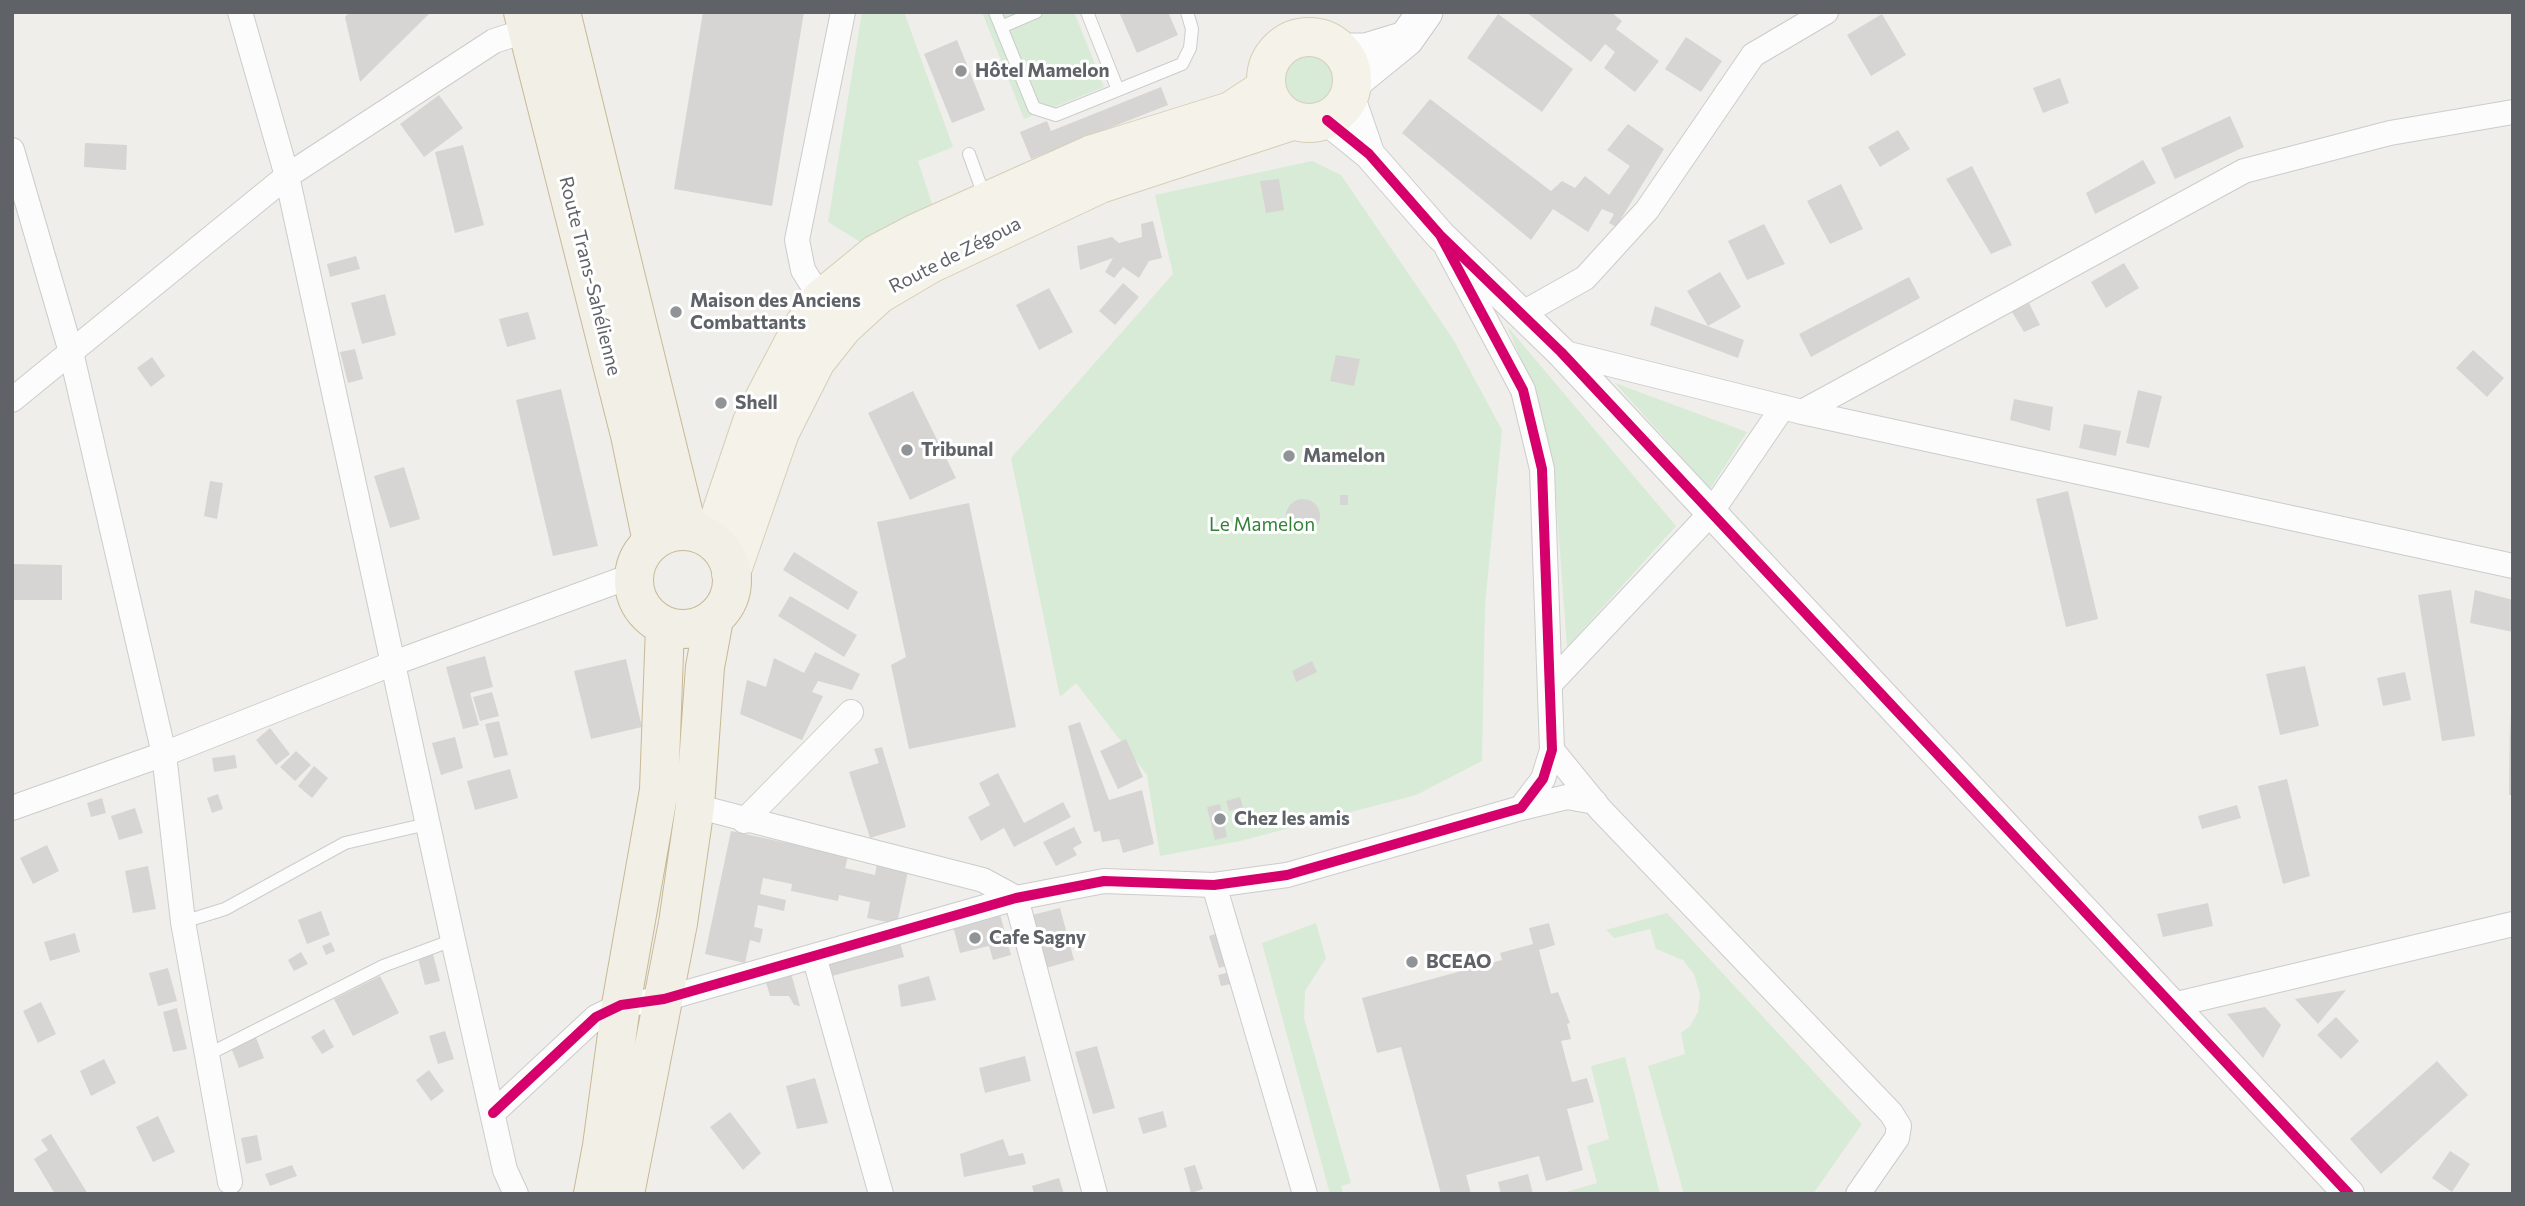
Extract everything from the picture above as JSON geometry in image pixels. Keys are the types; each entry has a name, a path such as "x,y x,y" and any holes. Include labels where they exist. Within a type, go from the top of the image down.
{"highway":[{"name":"Route Trans-Sahélienne","path":"561,12 700,536 728,560 731,573"},
{"name":"Route Trans-Sahélienne","path":"525,21 631,435 652,542"},
{"path":"700,536 675,531 652,542 643,551 634,575 638,601 654,620 665,626 690,629 714,619"},
{"path":"625,1194 664,999 695,806 705,667 714,619 729,598 731,573"},
{"path":"593,1194 621,1006 659,790 665,626"}],"main road":[{"path":"1314,64 1415,26"},
{"name":"Route de Zégoua","path":"700,536 752,422 797,336 821,299 877,254 1090,155 1231,111 1266,88 1275,108 1314,64"},
{"name":"Route de Zégoua","path":"731,573 780,432 809,373 843,327 879,294 930,264 1100,184 1314,64"}],"street":[{"path":"240,12 287,176 453,940 505,1170 516,1194"},
{"path":"821,299 803,270 797,240 843,12"},
{"path":"1523,313 1585,278 1647,210 1753,55 1826,12"},
{"path":"12,400 287,176 525,21"},
{"path":"1314,64 1369,154 1440,235 1561,352 2349,1194"},
{"path":"1550,684 1710,513 1792,409 2244,171 2390,133 2513,112"},
{"path":"12,150 71,352 163,754 183,922 230,1182"},
{"path":"1440,235 1523,390 1542,469 1552,750 1543,779 1521,808"},
{"path":"1561,352 1792,409 2513,566"},
{"path":"12,808 163,754 394,663 634,575"},
{"path":"744,821 851,712"},
{"path":"1552,750 1595,802 1891,1113 1899,1126 1898,1138 1858,1194"},
{"path":"493,1114 596,1017 621,1006 664,999 1016,898 1104,881 1214,885 1287,875 1567,797 1595,802"},
{"path":"695,806 744,821 983,880 1016,898 1096,1194"},
{"path":"1214,885 1305,1194"},
{"path":"2173,1005 2513,924"},
{"path":"814,956 881,1194"}],"lane":[{"path":"995,12 1034,108 1056,115 1182,64 1190,48 1192,29 1187,12"},
{"path":"1001,27 1037,12"},
{"path":"1087,12 1118,90"},
{"path":"969,154 986,202"},
{"path":"183,922 225,909 345,843 427,824"},
{"path":"207,1055 383,966 453,940"}],"green space":[{"path":"862,12 904,12 953,147 918,161 936,216 867,246 828,222"},
{"path":"982,12 1074,12 1104,87 1024,119"},
{"path":"1309,48 1327,54 1335,62 1341,80 1335,98 1327,106 1309,112 1291,106 1283,98 1277,80 1283,62 1291,54"},
{"name":"Le Mamelon","path":"1312,161 1341,175 1453,339 1502,430 1485,605 1482,761 1416,795 1240,841 1160,856 1147,775 1076,683 1060,697 1011,458 1173,274 1155,195"},
{"path":"1507,326 1676,526 1567,647 1554,472 1526,371"},
{"path":"1615,383 1747,432 1710,489"},
{"path":"1667,913 1862,1124 1813,1194 1684,1194 1648,1066 1685,1054 1681,1033 1690,1026 1698,1012 1700,994 1694,974 1683,960 1656,949 1650,929 1614,938 1606,930"},
{"path":"1316,923 1326,958 1305,991 1304,1018 1351,1183 1341,1186 1343,1194 1330,1194 1262,943"},
{"path":"1625,1057 1660,1194 1559,1194 1597,1183 1587,1146 1609,1139 1591,1066"}],"building":[{"path":"350,12 431,12 360,82 345,17"},
{"path":"703,12 804,12 772,206 674,189"},
{"path":"1119,12 1168,12 1178,35 1137,53"},
{"path":"1526,12 1611,12 1622,21 1616,29 1659,61 1635,92 1604,68 1615,52 1605,44 1591,62"},
{"path":"1498,14 1573,69 1542,112 1467,58"},
{"path":"1882,14 1906,55 1871,76 1847,35"},
{"path":"1686,37 1722,61 1701,92 1665,69"},
{"path":"957,40 985,110 952,123 924,54"},
{"path":"2060,78 2069,103 2043,113 2033,88"},
{"path":"1161,87 1168,105 1031,159 1020,132 1047,121 1051,131"},
{"path":"439,95 463,128 424,157 400,124"},
{"path":"1430,99 1551,191 1562,181 1575,188 1585,176 1609,195 1630,166 1607,150 1628,124 1664,149 1616,227 1609,223 1614,214 1602,209 1588,232 1553,209 1531,240 1402,133"},
{"path":"2230,116 2244,147 2175,179 2161,148"},
{"path":"1898,130 1910,149 1880,167 1868,147"},
{"path":"85,143 127,145 126,170 84,167"},
{"path":"463,145 484,225 455,233 435,152"},
{"path":"2143,160 2156,183 2095,214 2086,193"},
{"path":"1972,166 2012,245 1991,254 1946,179"},
{"path":"1279,179 1284,210 1266,213 1260,181"},
{"path":"1841,184 1863,229 1830,244 1807,201"},
{"path":"1153,221 1162,258 1149,261 1139,278 1123,267 1114,278 1105,272 1113,258 1080,270 1077,246 1112,237 1119,243 1142,237 1141,224"},
{"path":"1764,224 1785,264 1747,280 1728,241"},
{"path":"356,256 360,269 330,277 327,264"},
{"path":"2124,263 2139,288 2106,308 2091,282"},
{"path":"1720,272 1741,307 1708,326 1687,291"},
{"path":"1909,277 1920,298 1811,357 1799,334"},
{"path":"1123,283 1139,297 1115,325 1099,311"},
{"path":"1049,288 1073,332 1039,350 1016,305"},
{"path":"385,294 396,335 362,344 351,303"},
{"path":"2029,303 2040,325 2024,332 2012,312"},
{"path":"1655,306 1744,340 1738,358 1650,325"},
{"path":"528,312 536,339 507,347 499,319"},
{"path":"355,349 363,379 348,383 340,352"},
{"path":"2473,350 2504,378 2487,397 2456,368"},
{"path":"1336,355 1360,359 1354,386 1330,381"},
{"path":"152,357 165,376 151,387 137,368"},
{"path":"561,389 598,546 553,556 516,400"},
{"path":"2138,390 2162,396 2149,448 2126,443"},
{"path":"913,391 956,478 910,500 868,413"},
{"path":"2014,399 2053,407 2050,431 2010,420"},
{"path":"2084,424 2121,431 2116,456 2079,448"},
{"path":"404,467 420,519 390,528 374,476"},
{"path":"210,481 223,483 217,519 204,516"},
{"path":"2068,491 2098,619 2066,627 2036,499"},
{"path":"1340,495 1348,495 1348,505 1340,505"},
{"path":"1303,499 1315,504 1320,516 1315,528 1303,533 1291,528 1286,516 1291,504"},
{"path":"969,503 1016,727 909,749 891,665 906,657 877,522"},
{"path":"794,552 858,592 848,610 783,570"},
{"path":"12,564 62,565 62,600 12,600"},
{"path":"2451,590 2475,736 2442,741 2418,595"},
{"path":"2475,590 2513,600 2513,632 2470,623"},
{"path":"790,596 857,635 844,657 778,616"},
{"path":"815,652 860,674 852,690 818,681 812,692 823,696 802,740 740,714 747,680 766,687 774,658 804,673"},
{"path":"485,656 493,687 470,693 479,725 463,729 446,667"},
{"path":"626,659 642,727 591,739 574,671"},
{"path":"1312,661 1317,672 1296,682 1292,671"},
{"path":"2305,666 2319,726 2280,735 2266,674"},
{"path":"2405,672 2411,700 2383,706 2377,678"},
{"path":"492,692 499,716 480,721 473,697"},
{"path":"2510,711 2513,795 2509,795"},
{"path":"499,721 508,755 494,758 485,724"},
{"path":"1080,722 1109,800 1142,790 1154,844 1123,853 1119,839 1102,842 1100,831 1094,832 1068,726"},
{"path":"270,728 290,754 276,765 256,740"},
{"path":"455,737 463,768 441,775 432,743"},
{"path":"1126,739 1143,777 1118,789 1100,751"},
{"path":"882,747 906,827 870,838 849,772 879,763 874,749"},
{"path":"296,751 311,765 295,781 280,767"},
{"path":"235,755 237,768 214,772 212,758"},
{"path":"314,766 328,778 312,798 298,786"},
{"path":"510,769 518,798 475,810 467,781"},
{"path":"998,773 1024,823 1063,802 1071,817 1014,847 1004,828 981,841 968,817 990,805 979,783"},
{"path":"2287,779 2310,876 2283,884 2258,786"},
{"path":"218,794 223,809 212,813 207,798"},
{"path":"1240,797 1243,807 1229,811 1226,801"},
{"path":"102,798 106,813 91,817 87,803"},
{"path":"1220,804 1227,837 1215,840 1207,807"},
{"path":"2237,805 2241,818 2202,829 2198,816"},
{"path":"135,808 143,833 119,840 111,816"},
{"path":"1074,827 1082,843 1073,848 1077,855 1056,866 1043,842"},
{"path":"731,831 848,856 845,868 875,875 877,864 908,871 897,924 867,918 870,902 839,895 838,901 791,891 792,884 763,878 760,894 786,900 784,911 758,905 754,927 763,929 760,943 750,940 745,963 705,954"},
{"path":"47,845 59,871 33,884 20,858"},
{"path":"148,866 156,909 133,913 125,871"},
{"path":"2208,903 2213,926 2163,937 2157,914"},
{"path":"1060,908 1074,960 1046,968 1032,915"},
{"path":"321,911 330,935 307,944 298,920"},
{"path":"1000,914 1011,955 993,960 989,946 960,953 953,926"},
{"path":"1549,923 1555,945 1539,950 1551,994 1558,992 1570,1023 1567,1024 1571,1039 1561,1041 1572,1082 1587,1078 1594,1102 1567,1109 1583,1170 1546,1181 1539,1156 1466,1175 1471,1194 1441,1194 1401,1047 1377,1053 1362,998 1502,960 1500,953 1533,944 1529,928"},
{"path":"1224,931 1233,964 1219,968 1209,936"},
{"path":"75,933 80,952 50,961 44,942"},
{"path":"899,939 904,957 828,977 825,962"},
{"path":"331,942 335,951 326,955 322,946"},
{"path":"301,952 308,964 294,971 288,960"},
{"path":"433,954 440,981 425,985 418,958"},
{"path":"168,968 177,1001 158,1006 149,973"},
{"path":"1237,970 1241,982 1221,986 1218,975"},
{"path":"791,973 800,1006 794,1005 789,996 770,996 765,979"},
{"path":"380,976 399,1013 353,1036 334,999"},
{"path":"929,976 936,1000 901,1007 898,985"},
{"path":"2346,990 2318,1024 2295,999"},
{"path":"41,1002 56,1034 38,1043 23,1011"},
{"path":"2265,1007 2281,1025 2263,1058 2227,1014"},
{"path":"177,1008 187,1049 173,1052 163,1012"},
{"path":"2336,1017 2359,1041 2341,1059 2317,1035"},
{"path":"324,1029 334,1047 322,1054 311,1037"},
{"path":"445,1031 454,1059 438,1064 429,1036"},
{"path":"255,1035 264,1058 239,1068 230,1045"},
{"path":"1097,1046 1115,1108 1093,1114 1075,1052"},
{"path":"1025,1056 1031,1081 985,1093 979,1068"},
{"path":"104,1059 116,1083 91,1096 80,1071"},
{"path":"2437,1061 2468,1095 2381,1174 2350,1139"},
{"path":"429,1070 444,1091 431,1101 416,1080"},
{"path":"815,1078 828,1123 797,1129 786,1086"},
{"path":"1163,1111 1167,1127 1143,1134 1138,1118"},
{"path":"730,1112 761,1153 743,1170 710,1127"},
{"path":"158,1116 175,1152 153,1162 136,1127"},
{"path":"51,1134 88,1194 55,1194 34,1159 48,1150 41,1140"},
{"path":"257,1135 262,1160 246,1164 241,1138"},
{"path":"1003,1139 1009,1156 1023,1153 1026,1164 964,1177 960,1154"},
{"path":"2450,1151 2470,1164 2452,1192 2432,1178"},
{"path":"292,1165 297,1176 270,1186 265,1174"},
{"path":"1195,1165 1203,1189 1191,1193 1184,1168"},
{"path":"1528,1174 1533,1194 1501,1194 1498,1182"},
{"path":"1059,1178 1064,1194 1034,1194 1032,1186"}],"cycle path":[{"path":"1327,120 1369,154 1440,235 1561,352 2349,1194"},
{"path":"493,1113 596,1017 621,1005 664,999 1016,898 1104,881 1214,885 1287,875 1521,808 1543,779 1552,750 1542,469 1523,390 1440,235"}],"place":[{"name":"Hôtel Mamelon","path":"961,71"},
{"name":"Maison des Anciens Combattants","path":"676,312"},
{"name":"Shell","path":"721,403"},
{"name":"Tribunal","path":"907,450"},
{"name":"Mamelon","path":"1289,456"},
{"name":"Chez les amis","path":"1220,819"},
{"name":"Cafe Sagny","path":"975,938"},
{"name":"BCEAO","path":"1412,962"}]}
